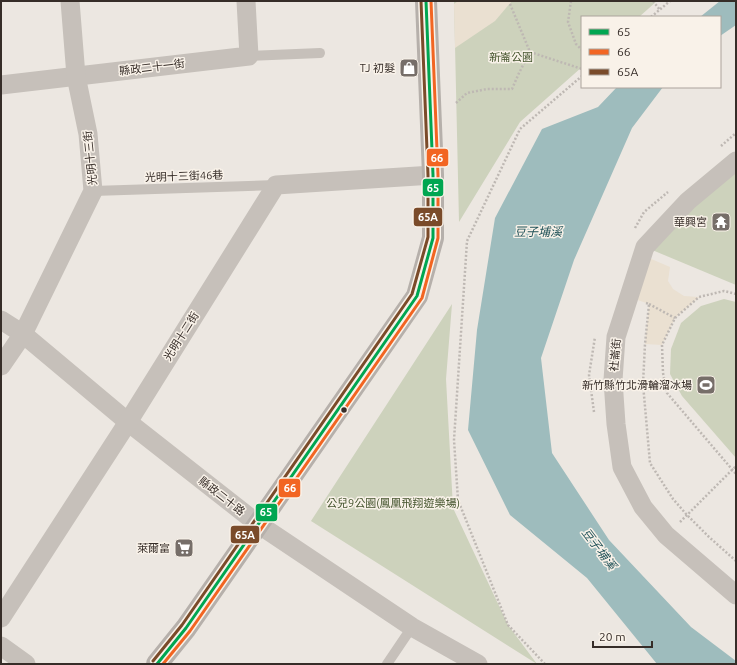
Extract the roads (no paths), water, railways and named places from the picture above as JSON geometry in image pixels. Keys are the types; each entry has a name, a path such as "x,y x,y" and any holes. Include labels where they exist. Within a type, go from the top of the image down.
{"street":[{"name":"光明十三街","path":"1,366 23,334 93,191 88,134 76,76 70,1"},
{"path":"246,1 249,56"},
{"path":"157,664 186,628 417,296 433,238 426,1"},
{"name":"縣政二十一街","path":"1,85 249,56"},
{"name":"社崙街","path":"736,161 688,201 645,247 616,337 613,380 616,424 622,468 643,507 666,535 736,595"},
{"path":"276,185 432,175"},
{"name":"光明十二街","path":"1,618 128,422 276,185"},
{"name":"縣政二十路","path":"1,320 23,334 128,422 258,524 412,627 478,664"},
{"path":"1,646 26,664"}],"lane":[{"path":"249,56 320,53"},
{"name":"光明十三街46巷","path":"93,191 276,185"},
{"path":"387,664 412,627"}],"water":[{"path":"720,1 736,1 736,25 721,35 721,16 701,16"},
{"name":"豆子埔溪","path":"616,88 662,88 632,128 574,260 541,358 552,453 609,540 691,627 736,661 736,664 657,664 587,578 510,515 468,430 477,330 495,218 542,129 598,107"}],"place":[{"name":"TJ 初髮","path":"409,68"},
{"name":"華興宮","path":"721,222"},
{"name":"新竹縣竹北滑輪溜冰場","path":"706,385"},
{"name":"萊爾富","path":"184,548"}],"park label":[{"name":"新崙公園","path":"511,57"},
{"name":"公兒9公園(鳳凰飛翔遊樂場)","path":"393,503"}]}
